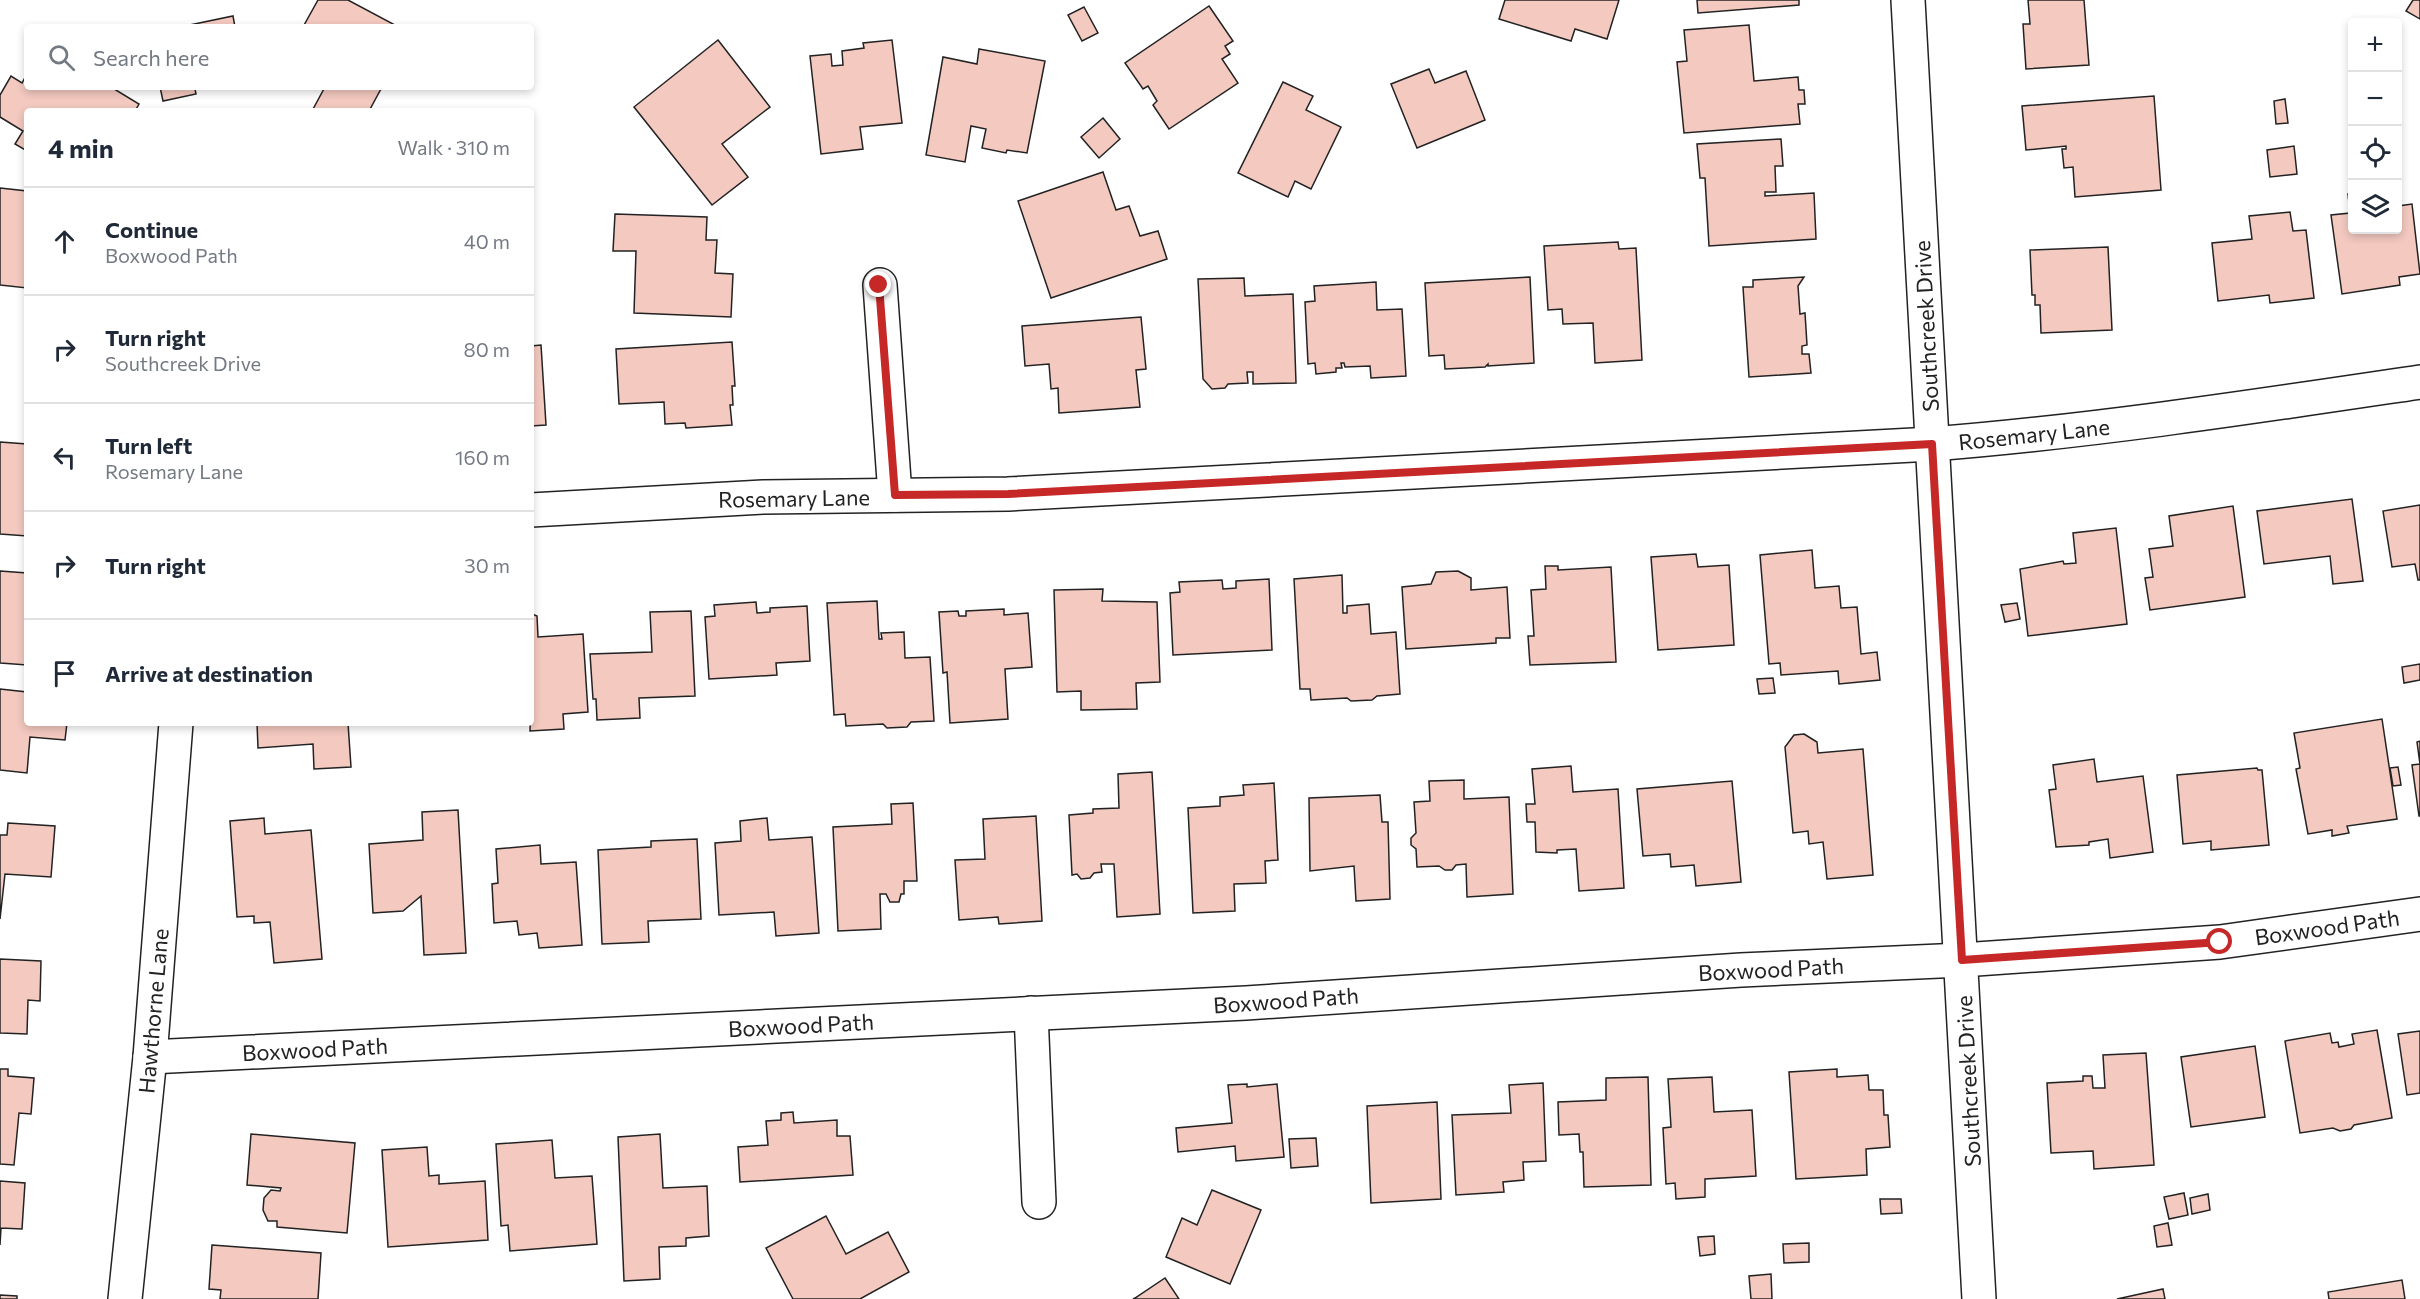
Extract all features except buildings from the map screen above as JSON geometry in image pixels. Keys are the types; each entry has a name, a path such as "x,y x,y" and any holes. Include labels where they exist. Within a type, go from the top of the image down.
{"street":[{"name":"Southcreek Drive","path":"1908,0 1979,1299"},
{"path":"879,285 895,495"},
{"name":"Rosemary Lane","path":"534,510 763,496 1008,494 1932,444 2008,438 2258,406 2420,382"},
{"name":"Hawthorne Lane","path":"125,1299 150,1057 176,726"},
{"name":"Boxwood Path","path":"150,1057 1246,1003 1741,970 1962,960 2220,942 2420,914"},
{"path":"1031,1013 1040,1202"}],"route":[{"path":"879,285 895,495 1008,494 1932,444 1962,960 2220,942"}]}
